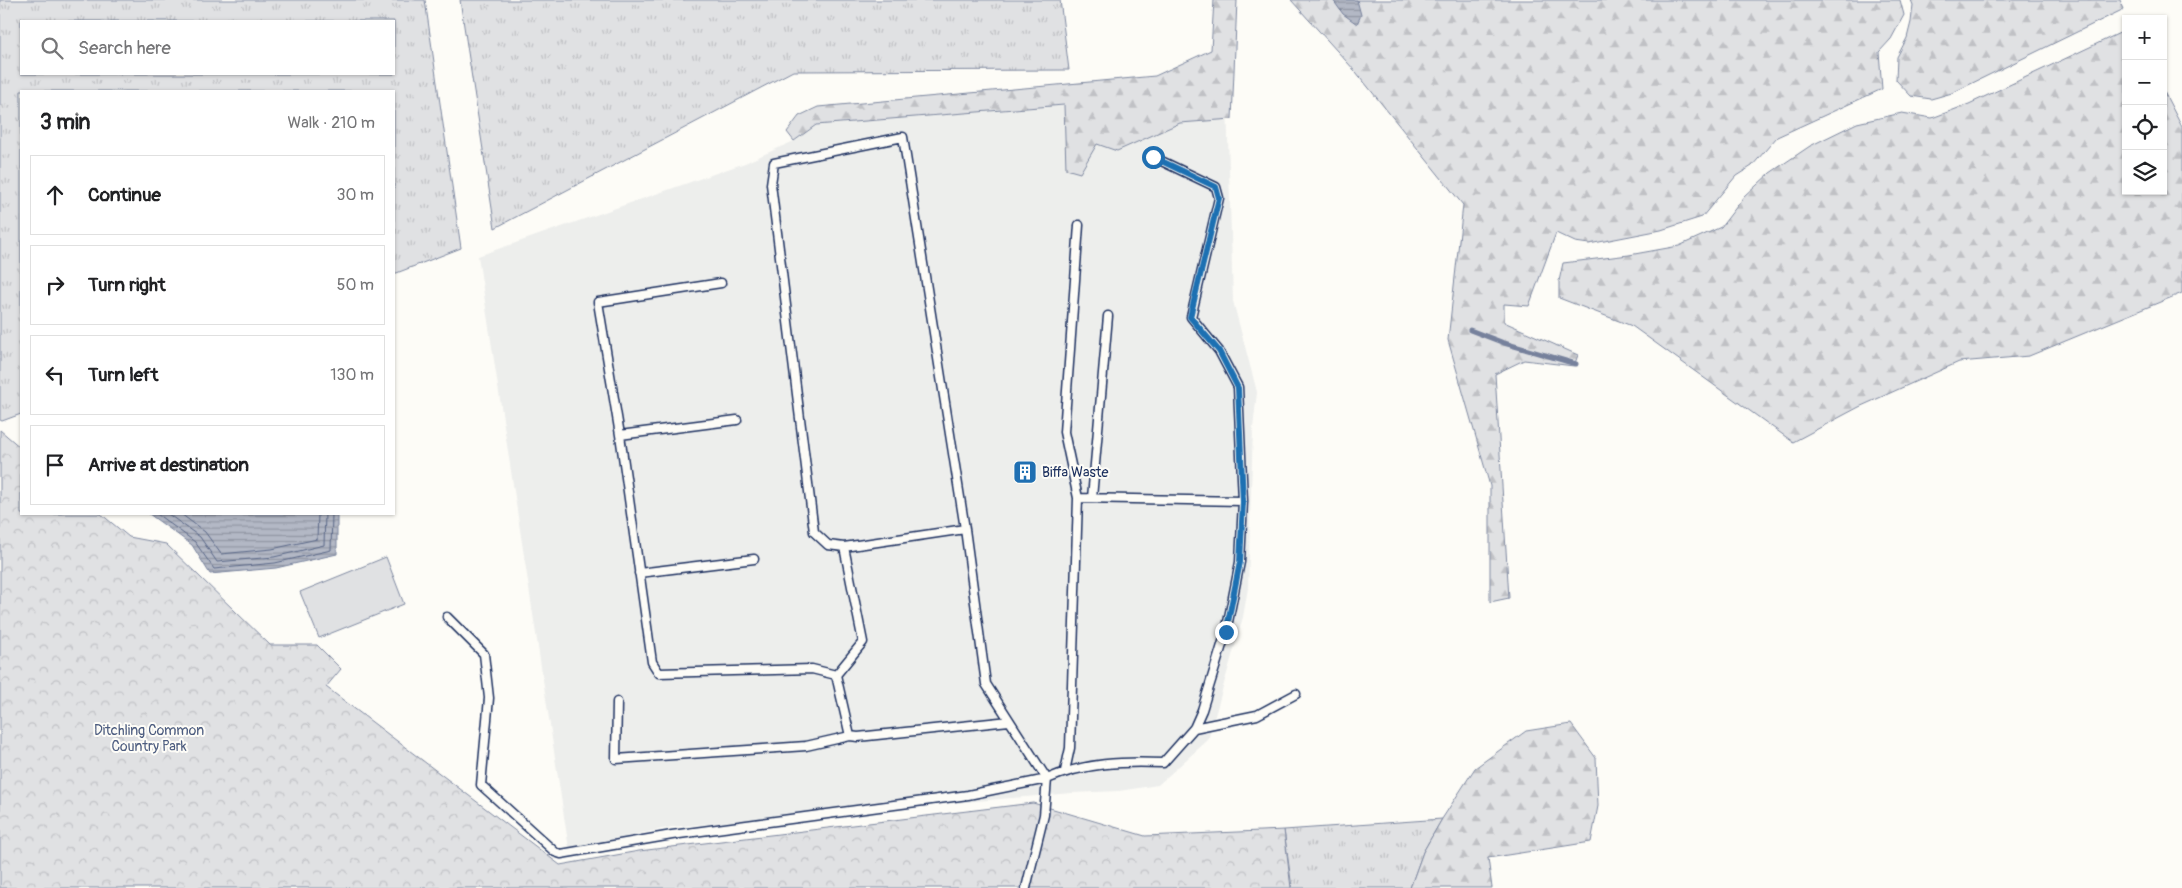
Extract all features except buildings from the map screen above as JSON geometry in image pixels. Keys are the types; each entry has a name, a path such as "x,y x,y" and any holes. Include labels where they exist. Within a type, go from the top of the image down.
{"lane":[{"path":"965,529 844,547 828,544 814,532 771,184 774,163 903,137 965,529 986,684 1047,779 1044,815 1026,888"},
{"path":"447,618 484,654 488,698 481,785 555,852 561,854 672,835 968,795 1047,779 1065,771 1125,761 1163,763 1194,728 1202,710 1226,632 1240,562 1243,502 1238,388 1219,351 1190,317 1219,198 1216,187 1153,157"},
{"path":"1065,771 1070,748 1078,498 1064,432 1079,225"},
{"path":"721,283 598,302 620,435 652,662 659,673 812,669 836,675"},
{"path":"1092,498 1108,316"},
{"path":"620,435 737,420"},
{"path":"1078,498 1243,502"},
{"path":"836,675 863,642 844,547"},
{"path":"638,573 754,559"},
{"path":"836,675 850,736"},
{"path":"1194,728 1257,715 1296,694"},
{"path":"618,702 616,760 806,746 850,736 858,737 1009,721"}],"shaded area":[{"path":"1226,70 1233,301 1257,392 1253,428 1248,588 1243,617 1208,740 1158,785 1119,791 1072,793 672,827 569,849 478,256 745,163 794,141 816,125 1065,105"}],"green space":[{"path":"0,0 425,0 461,248 395,274 395,90 20,90 20,414 2,421 0,420"},
{"path":"460,0 1060,0 1069,70 793,71 495,228"},
{"path":"1214,0 1237,0 1232,119 1180,123 1117,151 1097,144 1080,173 1066,169 1064,105 816,125 794,141 787,132 799,116 818,107 1155,76 1211,50"},
{"path":"1291,0 1900,0 1904,15 1891,39 1879,52 1882,89 1777,137 1752,166 1736,176 1702,217 1661,230 1589,244 1575,242 1556,233 1529,306 1504,304 1504,322 1578,355 1574,366 1524,360 1495,374 1509,598 1490,602 1490,486 1448,340 1463,205 1356,72"},
{"path":"1911,0 2120,0 2124,9 1952,93 1931,99 1911,96 1896,80 1897,57 1907,38 1911,22 1913,5"},
{"path":"2122,32 2122,195 2167,195 2167,98 2182,127 2182,293 2029,356 1959,362 1859,407 1793,442 1632,326 1559,298 1559,281 1563,263 1629,255 1679,246 1721,227 1744,197 1770,173 1810,146 1857,123 1902,113 1932,118 1969,104"},
{"name":"Ditchling Common Country Park","path":"0,430 20,447 20,515 102,515 129,537 166,544 270,645 317,645 341,669 326,687 560,865 639,851 1033,803 1145,836 1284,830 1291,888 0,888"},
{"path":"386,557 404,604 319,638 300,592"},
{"path":"1571,724 1596,758 1598,806 1591,842 1488,858 1492,888 1410,888 1423,852 1475,768 1526,731"},
{"path":"1442,819 1423,852 1410,888 1292,888 1284,830"}],"water":[{"path":"1333,0 1357,0 1361,15 1357,24 1343,14"},
{"path":"150,515 337,515 337,554 276,568 210,574 192,545"}],"waterway":[{"path":"1470,330 1504,343 1576,364"}],"place":[{"name":"Biffa Waste","path":"1025,472"}],"route":[{"path":"1153,157 1216,187 1219,198 1190,317 1219,351 1238,388 1243,502 1240,562 1226,632"}]}
